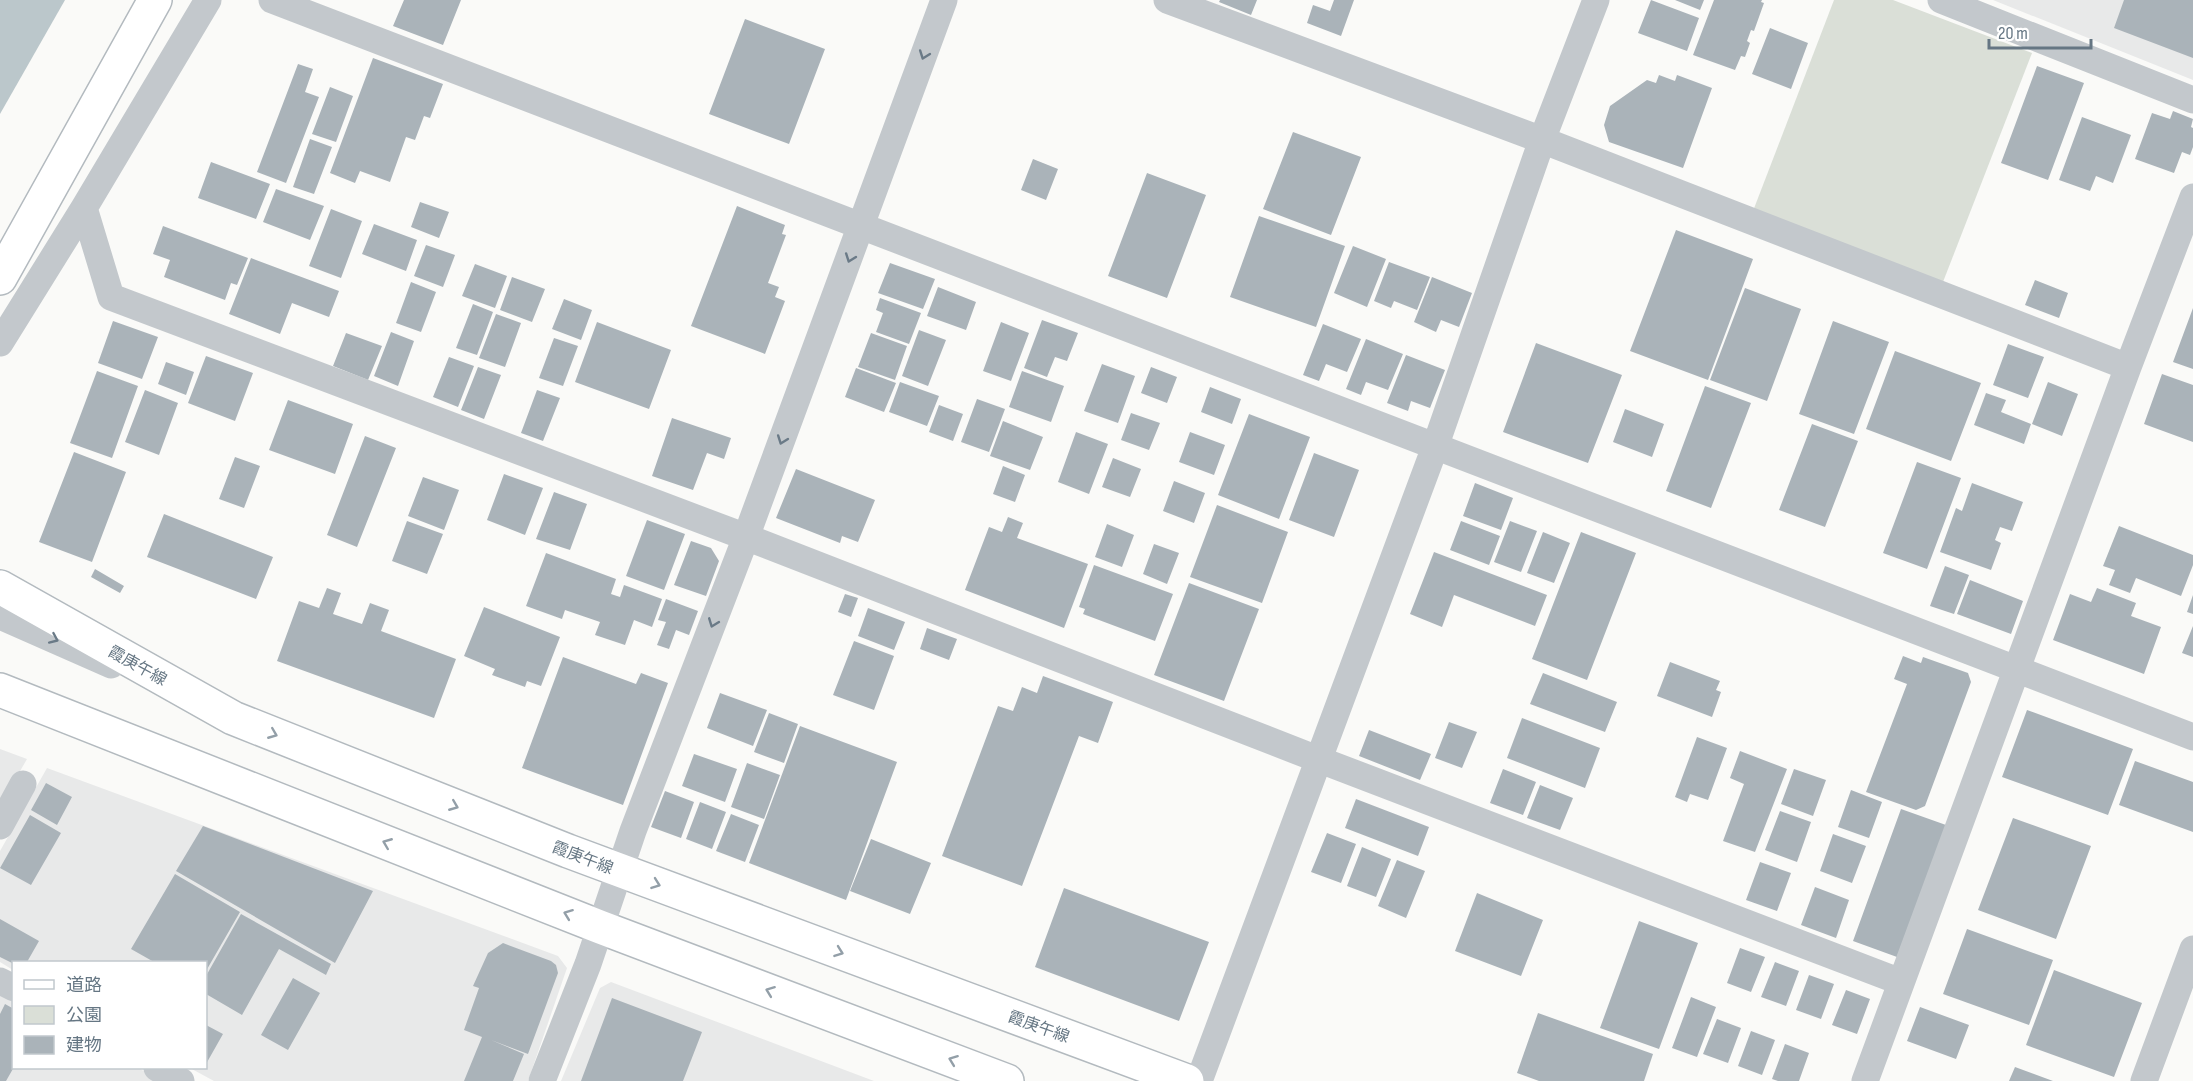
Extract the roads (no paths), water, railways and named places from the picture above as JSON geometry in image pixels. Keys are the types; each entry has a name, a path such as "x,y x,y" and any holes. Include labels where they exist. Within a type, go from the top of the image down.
{"street":[{"path":"0,278 155,0"},
{"path":"0,343 84,208 208,0"},
{"path":"272,0 2193,737"},
{"path":"542,1081 944,0"},
{"path":"1167,0 1542,140 2128,367"},
{"path":"1199,1081 1435,447 1542,140 1596,0"},
{"path":"1941,0 2193,100"},
{"path":"1865,1081 2128,367 2193,197"},
{"path":"84,208 111,297 746,537 1901,982"},
{"name":"霞庚午線","path":"0,587 233,718 620,871 1187,1081"},
{"path":"0,616 233,718"},
{"path":"0,690 600,927 1007,1081"},
{"path":"0,826 23,784"},
{"path":"2144,1081 2193,950"},
{"path":"159,1069 182,1081"}]}
